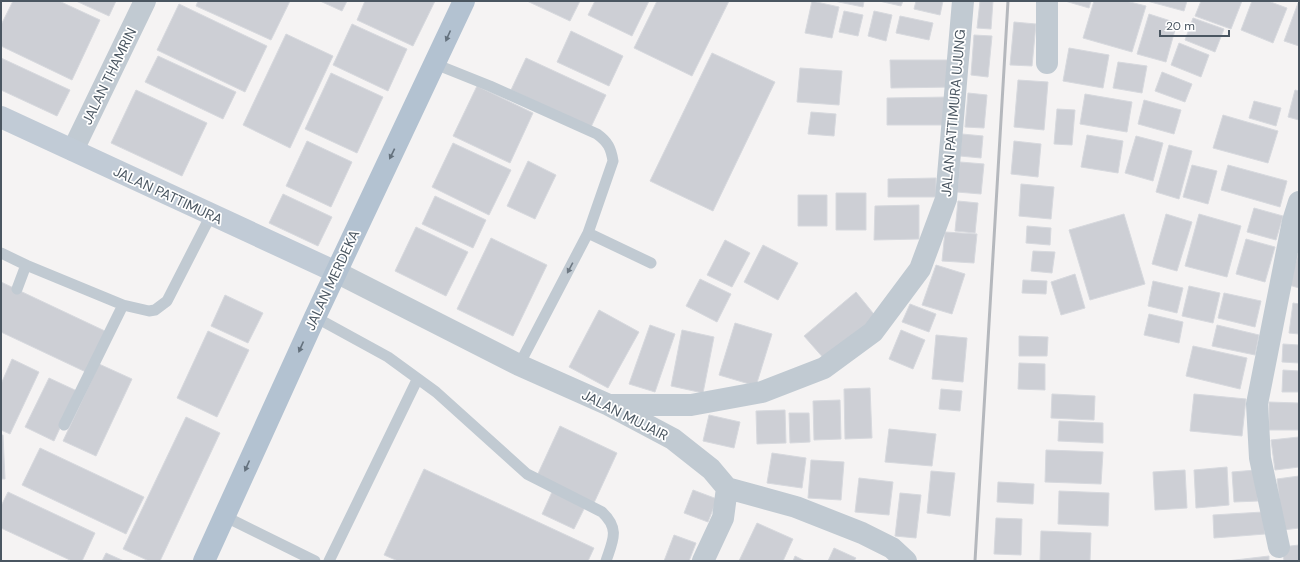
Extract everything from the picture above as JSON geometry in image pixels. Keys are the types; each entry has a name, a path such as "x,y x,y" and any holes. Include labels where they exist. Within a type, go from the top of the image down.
{"main road":[{"name":"JALAN MERDEKA","path":"204,561 315,317 464,1"}],"street":[{"name":"JALAN THAMRIN","path":"73,150 145,1"},
{"name":"JALAN PATTIMURA UJUNG","path":"609,405 691,405 762,392 824,368 873,332 920,269 946,199 962,1"},
{"path":"1047,1 1047,63"},
{"name":"JALAN PATTIMURA","path":"1,117 336,272"},
{"path":"1279,547 1260,458 1257,404 1293,221 1299,202"},
{"name":"JALAN MUJAIR","path":"336,272 519,365 609,405 673,439 711,469 727,488"},
{"path":"703,561 723,518 727,488 796,507 862,533 892,548 906,561"}],"lane":[{"path":"435,64 497,89 597,134 606,141 612,149 614,161 588,233 519,365"},
{"path":"1,253 26,265 123,305 149,311 156,310 167,301 211,215"},
{"path":"588,233 651,263"},
{"path":"17,290 26,265"},
{"path":"64,425 123,305"},
{"path":"315,317 388,357 417,380 436,392 527,474 602,512 613,526 614,537 606,561"},
{"path":"330,561 417,380"},
{"path":"224,516 315,561"}],"building":[{"path":"13,1 59,1 100,20 72,80 1,46 1,25"},
{"path":"76,1 116,1 109,16"},
{"path":"198,1 290,1 271,40 196,6"},
{"path":"320,1 347,1 342,11"},
{"path":"365,1 435,1 413,46 357,20"},
{"path":"527,1 580,1 570,21"},
{"path":"595,1 649,1 632,36 588,15"},
{"path":"657,1 729,1 692,76 634,48"},
{"path":"812,1 839,7 832,38 805,33"},
{"path":"834,1 864,1 863,7"},
{"path":"879,1 903,1 901,6"},
{"path":"916,1 943,1 940,15 914,9"},
{"path":"980,1 993,1 991,29 977,28"},
{"path":"1065,1 1091,1 1089,8"},
{"path":"1094,1 1126,1 1146,6 1132,52 1083,38"},
{"path":"1147,1 1187,1 1184,11"},
{"path":"1201,1 1242,1 1231,29 1195,16"},
{"path":"1252,1 1268,1 1287,8 1273,43 1241,30"},
{"path":"1299,3 1299,46 1284,41"},
{"path":"179,4 267,46 245,92 157,50"},
{"path":"844,11 863,15 858,36 839,32"},
{"path":"874,11 892,15 886,41 868,36"},
{"path":"1149,14 1177,23 1166,62 1137,54"},
{"path":"900,16 933,23 929,40 896,33"},
{"path":"1193,18 1224,29 1215,52 1185,40"},
{"path":"1014,22 1036,24 1032,66 1010,65"},
{"path":"352,24 407,49 388,91 333,65"},
{"path":"571,31 623,56 609,86 557,62"},
{"path":"286,34 333,56 290,148 243,125"},
{"path":"974,35 992,36 988,77 971,75"},
{"path":"1179,43 1209,55 1201,77 1171,65"},
{"path":"1069,48 1109,55 1103,88 1063,81"},
{"path":"712,53 775,82 713,211 650,181"},
{"path":"158,56 236,92 223,119 145,82"},
{"path":"1,58 70,90 57,116 1,90"},
{"path":"526,58 606,95 591,127 511,90"},
{"path":"890,60 953,60 953,87 891,88"},
{"path":"1118,62 1147,66 1142,93 1113,88"},
{"path":"800,68 842,71 839,105 797,102"},
{"path":"1162,72 1192,84 1185,102 1155,91"},
{"path":"331,73 383,97 357,153 305,129"},
{"path":"1018,80 1048,82 1044,130 1014,127"},
{"path":"477,86 533,113 510,163 453,136"},
{"path":"136,90 207,123 182,176 111,143"},
{"path":"1295,90 1299,91 1299,120 1288,117"},
{"path":"968,93 987,95 984,128 965,127"},
{"path":"1085,94 1132,102 1127,132 1080,124"},
{"path":"949,97 949,125 887,125 887,98"},
{"path":"1144,100 1181,110 1174,134 1138,124"},
{"path":"1254,101 1281,108 1276,126 1249,118"},
{"path":"1057,109 1075,110 1072,145 1054,144"},
{"path":"811,112 836,114 834,136 808,134"},
{"path":"1223,115 1278,131 1268,163 1213,148"},
{"path":"962,134 983,136 981,158 960,156"},
{"path":"1087,135 1123,141 1118,173 1081,167"},
{"path":"1136,136 1163,143 1153,181 1125,173"},
{"path":"307,141 352,162 331,207 286,186"},
{"path":"1014,141 1041,144 1038,177 1011,174"},
{"path":"453,143 511,170 489,215 432,187"},
{"path":"1169,145 1192,151 1179,199 1156,192"},
{"path":"528,161 556,175 535,219 507,206"},
{"path":"960,162 984,164 981,194 957,192"},
{"path":"1192,165 1217,171 1208,204 1183,197"},
{"path":"1228,165 1287,181 1280,207 1221,190"},
{"path":"936,178 936,197 888,197 888,179"},
{"path":"1021,184 1054,187 1051,219 1019,216"},
{"path":"836,193 866,193 866,230 836,230"},
{"path":"283,194 332,217 318,246 269,223"},
{"path":"798,195 827,195 827,226 798,226"},
{"path":"435,196 486,220 473,248 422,224"},
{"path":"958,201 978,203 975,233 955,231"},
{"path":"919,205 919,239 874,240 875,206"},
{"path":"1254,208 1283,216 1276,240 1247,232"},
{"path":"1124,214 1145,284 1090,300 1069,230"},
{"path":"1166,214 1192,222 1177,271 1152,264"},
{"path":"1199,214 1241,226 1227,277 1185,266"},
{"path":"1027,226 1051,228 1050,245 1026,243"},
{"path":"416,227 468,252 446,296 395,271"},
{"path":"945,232 977,234 974,263 942,261"},
{"path":"491,238 547,265 513,336 457,309"},
{"path":"1246,239 1275,247 1265,282 1236,274"},
{"path":"725,240 750,253 732,287 707,275"},
{"path":"763,245 798,263 778,300 744,282"},
{"path":"1033,251 1055,252 1052,273 1031,271"},
{"path":"1299,254 1299,288 1289,285"},
{"path":"936,265 965,274 952,314 922,305"},
{"path":"1075,274 1085,308 1061,315 1051,282"},
{"path":"700,279 731,294 717,322 686,306"},
{"path":"1023,280 1047,281 1046,294 1022,293"},
{"path":"1153,281 1183,288 1177,313 1148,306"},
{"path":"1,282 107,332 88,373 1,332"},
{"path":"1189,286 1220,293 1213,323 1182,316"},
{"path":"856,292 877,318 826,361 804,336"},
{"path":"1224,293 1261,301 1255,327 1218,318"},
{"path":"225,295 263,313 248,343 211,326"},
{"path":"1293,303 1299,304 1299,334 1289,333"},
{"path":"910,304 936,314 929,332 902,322"},
{"path":"599,310 639,332 608,388 569,367"},
{"path":"1149,314 1183,322 1179,343 1144,335"},
{"path":"735,323 772,334 756,386 719,375"},
{"path":"650,325 675,334 655,392 629,384"},
{"path":"1217,325 1259,335 1255,355 1212,346"},
{"path":"682,330 714,337 703,393 671,386"},
{"path":"901,330 925,340 913,369 889,359"},
{"path":"208,331 249,350 217,417 177,398"},
{"path":"936,335 967,338 963,382 932,379"},
{"path":"1019,336 1048,337 1047,356 1019,356"},
{"path":"1283,344 1299,345 1299,363 1282,362"},
{"path":"1193,346 1247,358 1240,389 1186,376"},
{"path":"12,359 39,372 10,434 1,430 1,384"},
{"path":"1019,363 1045,364 1045,390 1018,389"},
{"path":"99,364 132,379 96,456 63,441"},
{"path":"1283,370 1299,371 1299,392 1282,392"},
{"path":"49,378 77,391 54,441 25,427"},
{"path":"870,388 872,438 845,439 844,389"},
{"path":"941,389 962,391 960,411 939,409"},
{"path":"1052,394 1095,396 1094,420 1051,418"},
{"path":"1194,394 1246,399 1242,436 1190,431"},
{"path":"840,400 841,439 814,440 813,401"},
{"path":"1269,402 1299,403 1299,430 1269,430"},
{"path":"785,410 786,443 757,444 756,411"},
{"path":"789,413 809,413 810,442 790,443"},
{"path":"709,415 740,422 734,448 703,441"},
{"path":"186,417 220,433 160,561 149,561 123,549"},
{"path":"1059,421 1103,423 1103,443 1058,441"},
{"path":"560,426 617,453 593,505 536,478"},
{"path":"889,429 936,434 932,466 885,462"},
{"path":"1,435 3,435 5,479 1,479"},
{"path":"1299,437 1299,467 1275,470 1271,440"},
{"path":"40,448 144,497 126,534 22,485"},
{"path":"1046,450 1103,452 1101,484 1045,482"},
{"path":"772,453 806,458 802,488 767,483"},
{"path":"811,460 844,462 841,500 808,498"},
{"path":"1227,467 1229,505 1196,508 1194,470"},
{"path":"424,469 594,548 588,561 398,561 384,555"},
{"path":"1185,470 1187,508 1155,510 1153,472"},
{"path":"1256,470 1258,501 1234,502 1232,472"},
{"path":"931,471 955,473 950,516 927,513"},
{"path":"1299,476 1299,528 1283,530 1277,479"},
{"path":"859,478 893,482 889,515 855,512"},
{"path":"998,482 1034,484 1033,504 997,502"},
{"path":"693,490 717,499 708,522 684,513"},
{"path":"1059,491 1109,493 1108,526 1058,524"},
{"path":"8,492 95,533 82,561 72,561 1,528 1,506"},
{"path":"552,492 585,507 574,529 542,514"},
{"path":"900,493 921,495 916,538 895,536"},
{"path":"1263,512 1265,534 1214,538 1213,515"},
{"path":"996,518 1022,519 1021,555 994,554"},
{"path":"757,523 793,539 783,561 739,561"},
{"path":"1041,531 1091,533 1090,561 1040,561"},
{"path":"674,535 696,543 689,561 664,561"},
{"path":"1299,545 1299,561 1284,561 1282,547"},
{"path":"834,548 856,558 854,561 828,561"},
{"path":"106,553 124,561 102,561"},
{"path":"795,556 805,561 793,561"},
{"path":"1269,556 1269,561 1227,561"}],"railway":[{"path":"975,561 1008,1"}]}
